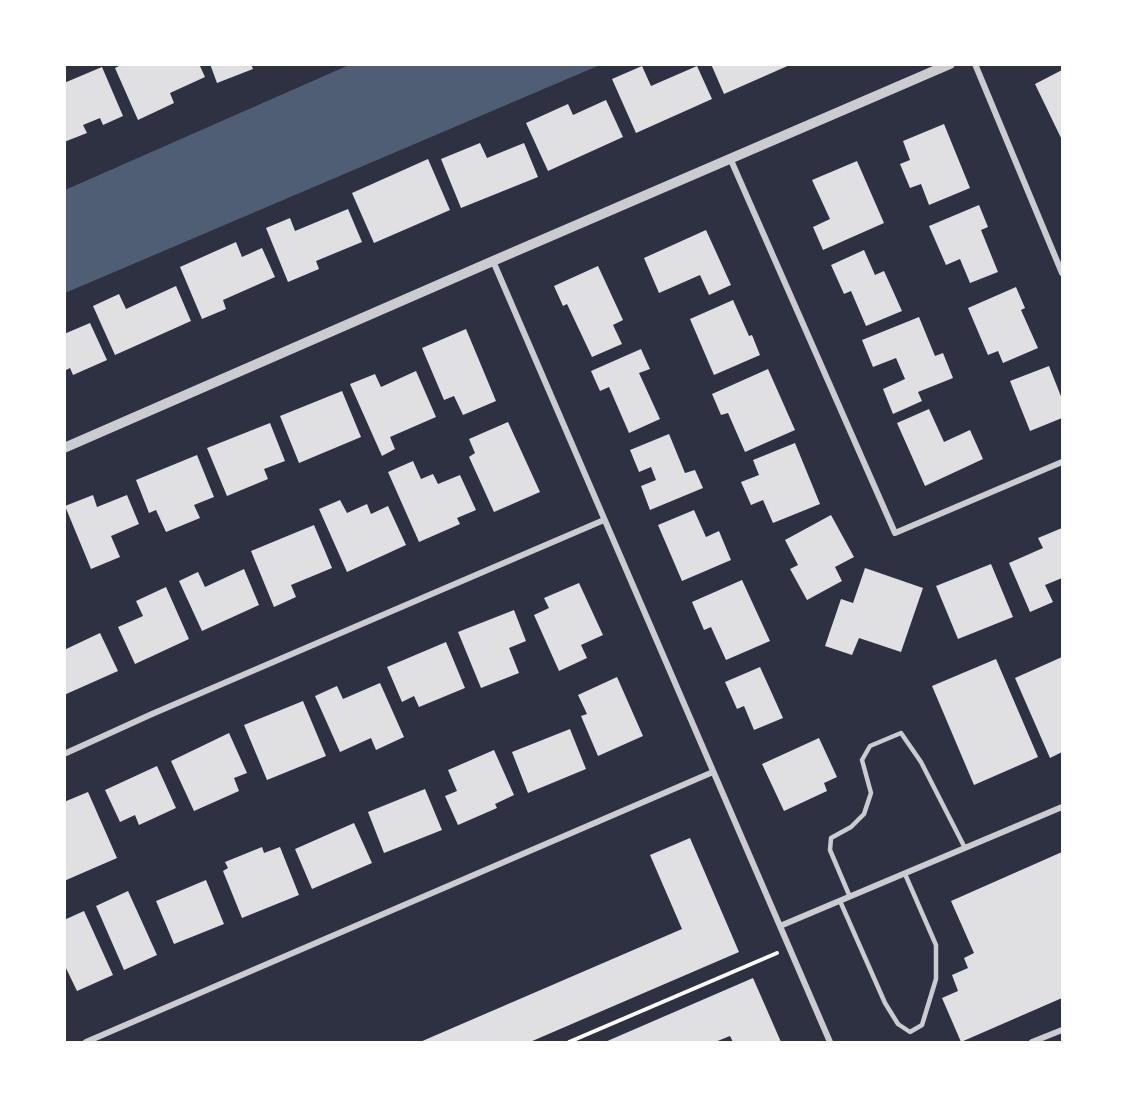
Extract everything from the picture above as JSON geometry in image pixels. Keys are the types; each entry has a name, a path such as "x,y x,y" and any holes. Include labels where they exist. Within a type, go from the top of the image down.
{"street":[{"path":"64,448 950,64"},
{"path":"975,64 1062,273"},
{"path":"730,158 895,533 1062,462"},
{"path":"493,261 830,1042"},
{"path":"64,754 604,520"},
{"path":"86,1042 713,772"},
{"path":"780,926 1062,807"},
{"path":"1032,1042 1062,1030"}],"lane":[{"path":"850,897 830,850 831,838 851,826 864,814 871,793 862,760 870,746 901,733 921,762 965,848"},
{"path":"840,901 885,1003 898,1023 910,1032 922,1025 936,980 936,945 904,874"}],"path":[{"path":"569,1042 789,948"}],"water":[{"path":"349,65 600,65 65,293 65,190"}],"building":[{"path":"123,64 199,64 205,77 170,93 174,103 138,120 115,68"},
{"path":"210,64 251,64 253,69 217,83"},
{"path":"711,64 792,64 724,94"},
{"path":"642,66 651,86 697,66 712,99 636,133 612,79"},
{"path":"102,67 123,116 103,125 100,118 83,125 87,133 64,142 64,83"},
{"path":"1062,70 1062,140 1035,84"},
{"path":"606,100 623,137 548,171 526,123 568,104 573,115"},
{"path":"944,124 970,188 929,205 921,184 910,188 900,164 910,160 903,141"},
{"path":"480,143 487,158 524,143 538,177 461,208 441,159"},
{"path":"428,159 450,210 374,243 352,193"},
{"path":"857,161 884,223 823,250 813,227 830,219 812,180"},
{"path":"979,205 988,227 981,230 998,272 970,283 960,259 946,265 929,226"},
{"path":"348,209 362,242 316,261 319,269 288,282 266,228 290,218 295,231"},
{"path":"706,230 731,285 709,295 700,275 659,293 644,258"},
{"path":"236,242 242,257 262,248 275,277 223,300 226,309 202,319 180,267"},
{"path":"864,250 875,275 884,271 902,311 866,326 851,291 844,294 831,265"},
{"path":"598,266 623,320 613,325 622,344 592,357 567,304 563,306 554,286"},
{"path":"176,286 191,321 115,355 93,306 119,294 126,309"},
{"path":"1016,287 1025,308 1021,310 1038,348 1003,363 998,351 988,355 968,308"},
{"path":"733,300 760,355 714,375 690,319"},
{"path":"919,317 935,356 943,353 953,378 918,392 922,401 893,414 883,389 905,379 896,358 873,367 862,340"},
{"path":"90,323 107,360 73,375 70,368 64,371 64,334"},
{"path":"466,329 496,401 463,415 454,396 444,400 422,348"},
{"path":"641,349 650,369 639,373 660,419 629,433 609,387 600,391 591,371"},
{"path":"1049,366 1062,399 1062,418 1030,431 1010,381"},
{"path":"768,369 795,430 745,452 728,413 721,415 712,394"},
{"path":"416,371 436,417 390,437 395,449 382,456 350,384 375,374 381,387"},
{"path":"342,391 361,437 299,463 280,416"},
{"path":"929,409 944,442 970,430 983,459 925,486 897,423"},
{"path":"508,422 540,492 494,512 469,457 475,453 469,439"},
{"path":"270,423 285,461 264,469 268,479 227,496 207,448"},
{"path":"669,434 685,473 695,470 703,488 650,510 641,486 656,480 651,467 639,472 630,450"},
{"path":"795,443 820,504 773,523 763,500 751,505 741,482 759,475 753,460"},
{"path":"197,455 214,497 194,505 200,518 166,532 156,510 149,513 136,480"},
{"path":"413,461 421,479 433,474 438,484 460,475 476,510 457,518 460,524 419,542 388,472"},
{"path":"93,495 97,507 127,495 139,524 111,536 120,557 91,569 65,506"},
{"path":"340,500 347,513 367,504 371,514 388,506 406,545 347,572 319,509"},
{"path":"694,510 706,537 719,531 731,560 682,581 658,525"},
{"path":"831,515 854,557 835,567 842,581 807,600 790,569 798,565 785,540"},
{"path":"314,525 332,568 291,585 296,597 274,607 251,551"},
{"path":"1062,528 1062,578 1045,585 1053,602 1030,612 1009,563 1043,548 1038,538"},
{"path":"991,564 1013,617 958,639 936,586"},
{"path":"865,568 923,588 901,652 859,638 852,655 825,646 841,599 853,603"},
{"path":"244,569 259,605 202,631 179,581 198,572 205,587"},
{"path":"742,580 770,641 726,660 711,627 704,630 692,602"},
{"path":"579,583 603,635 581,645 587,658 559,671 534,615 549,608 544,598"},
{"path":"166,587 189,639 135,664 118,627 143,616 136,601"},
{"path":"514,610 526,641 509,648 519,673 481,688 458,632"},
{"path":"100,633 118,671 64,695 64,650"},
{"path":"446,642 465,688 419,707 414,696 402,702 387,667"},
{"path":"1062,657 1062,752 1050,758 1015,678"},
{"path":"996,659 1038,757 974,785 932,686"},
{"path":"760,667 783,718 754,730 744,706 737,709 725,682"},
{"path":"617,677 643,736 598,756 581,716 587,714 578,695"},
{"path":"380,683 404,737 376,750 371,738 340,752 315,696 337,686 343,699"},
{"path":"303,701 326,756 267,780 244,725"},
{"path":"570,729 586,769 528,793 512,752"},
{"path":"229,733 247,773 234,778 239,791 194,811 171,761"},
{"path":"819,738 837,777 824,783 827,791 784,811 762,764"},
{"path":"494,750 514,795 495,804 497,808 458,825 445,796 457,791 448,770"},
{"path":"157,766 176,808 139,825 135,815 120,822 105,790"},
{"path":"425,789 442,830 384,853 368,812"},
{"path":"88,792 117,858 64,881 64,802"},
{"path":"354,823 372,863 312,889 295,849"},
{"path":"690,838 739,952 530,1042 420,1042 682,929 650,855"},
{"path":"262,847 264,853 280,847 299,895 242,918 223,871 228,868 225,862"},
{"path":"1062,852 1062,998 961,1042 942,998 958,991 952,975 968,968 964,958 974,953 951,901"},
{"path":"206,880 224,924 174,944 156,901"},
{"path":"128,891 157,955 124,970 96,906"},
{"path":"84,911 113,975 77,991 64,964 64,920"},
{"path":"753,978 781,1042 733,1042 730,1036 715,1042 605,1042"}]}
